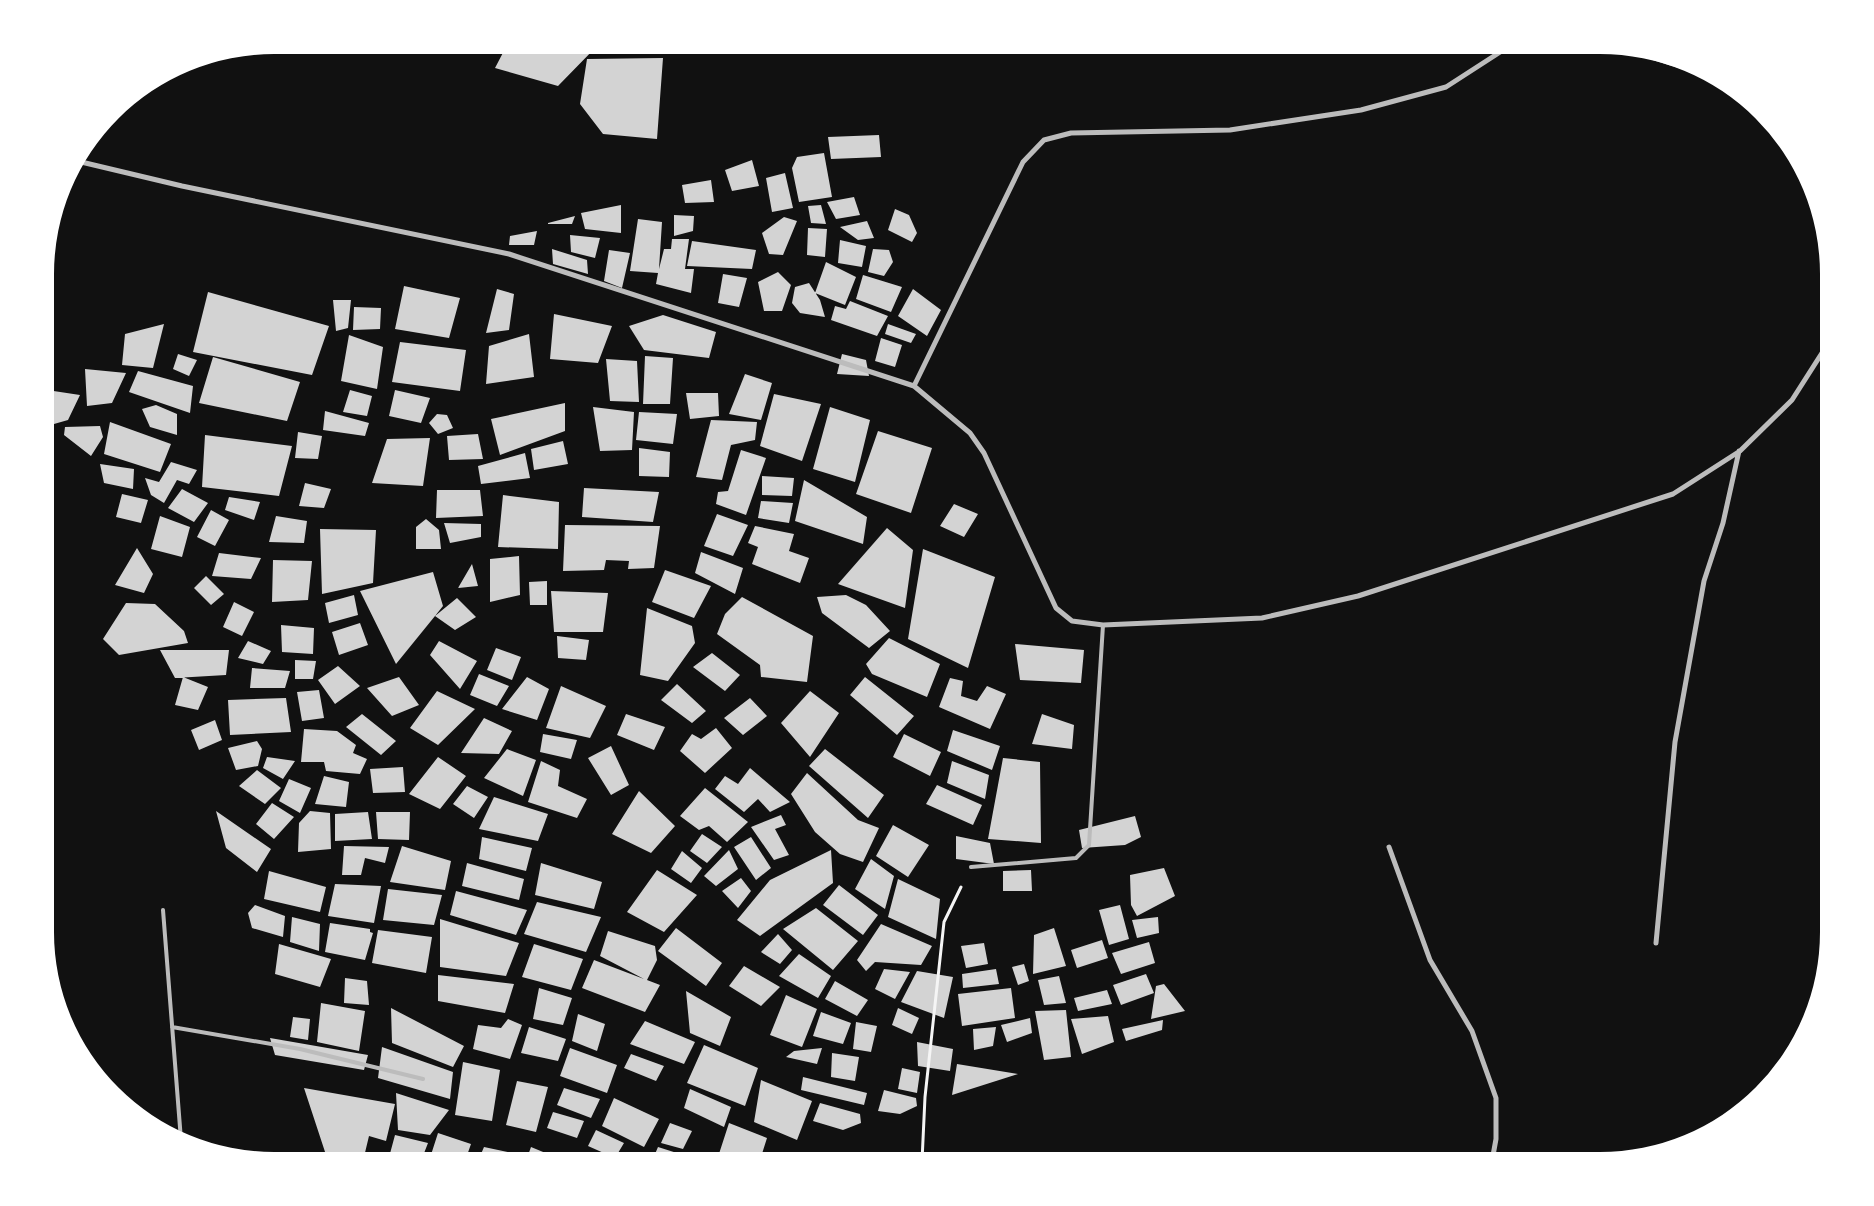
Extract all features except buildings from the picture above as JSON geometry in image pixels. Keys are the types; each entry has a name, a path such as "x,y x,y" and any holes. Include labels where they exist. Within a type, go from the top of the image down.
{"street":[{"path":"914,386 1024,162 1044,140 1071,133 1230,130 1361,110 1446,87 1497,54"},
{"path":"84,162 182,186 509,254 914,386 970,433 984,453 1056,608 1072,620 1103,625 1262,618 1358,596 1673,494 1740,451 1792,400 1820,355"},
{"path":"1656,943 1675,742 1704,581 1723,523 1740,451"},
{"path":"1389,847 1430,960 1472,1031 1496,1098 1496,1139 1494,1152"}],"lane":[{"path":"972,867 1076,858 1089,846 1103,625"},
{"path":"163,910 180,1132"},
{"path":"172,1027 300,1049 423,1079"}],"path":[{"path":"922,1152 925,1097 944,922 972,867"}]}
